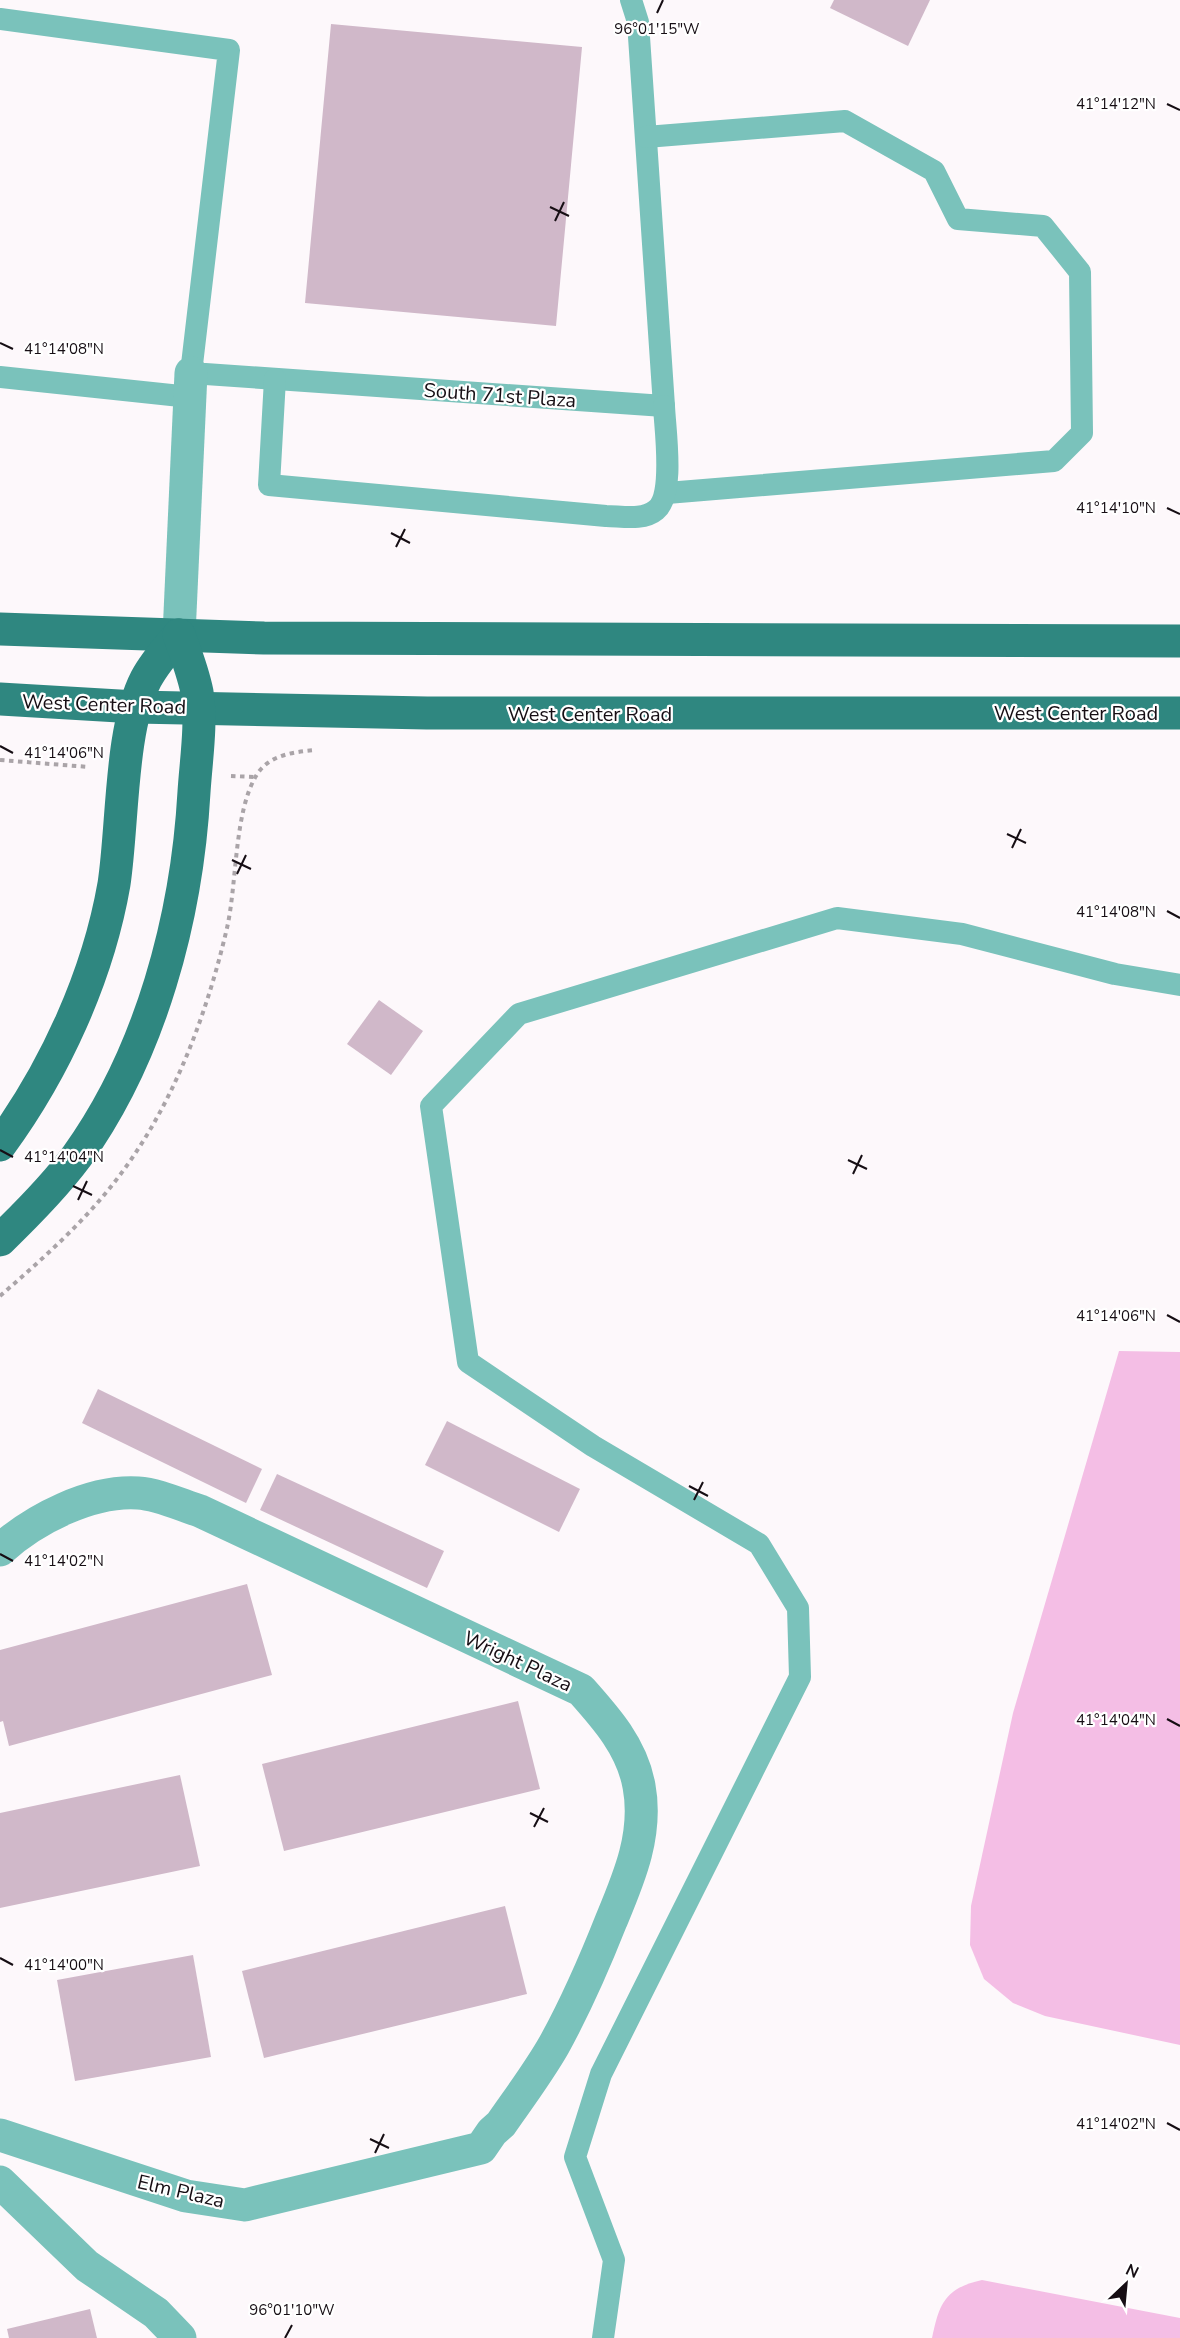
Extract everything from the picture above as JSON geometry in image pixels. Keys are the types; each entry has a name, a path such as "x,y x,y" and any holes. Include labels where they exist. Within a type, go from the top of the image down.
{"main road":[{"path":"0,629 366,639 1180,641"},
{"path":"0,1144 28,1104 53,1058 96,951 114,884 129,746 136,707 140,692 153,666 179,635"},
{"path":"0,1240 50,1190 91,1134 117,1088 164,972 183,897 192,826 198,707 192,669 179,635"},
{"name":"West Center Road","path":"0,699 136,707 497,714 1180,713"}],"street":[{"path":"179,635 191,385"},
{"name":"Wright Plaza","path":"0,1550 50,1516 100,1496 139,1493 200,1511 581,1690 616,1730 635,1770 640,1787 640,1832 634,1866 590,1976 542,2064 501,2124 481,2148 365,2177"},
{"name":"Elm Plaza","path":"0,2135 186,2196 245,2205 365,2177"},
{"path":"0,2182 87,2266 156,2313 180,2338"}],"lane":[{"path":"275,379 269,485 639,517 656,510 667,493 664,406 638,22 631,0"},
{"path":"0,19 229,50 191,385"},
{"path":"646,137 845,121 934,171 958,219 1043,226 1080,272 1082,433 1054,461 667,493"},
{"name":"South 71st Plaza","path":"0,377 191,385 275,379 664,406"},
{"path":"603,2338 614,2260 575,2157 601,2074 800,1677 798,1608 759,1544 593,1446 468,1362 431,1106 519,1014 837,918 962,934 1115,974 1180,985"}],"shaded area":[{"path":"1119,1351 1180,1352 1180,2045 1045,2016 1013,2003 984,1979 970,1945 971,1906 1013,1713"},
{"path":"982,2280 1180,2318 1180,2338 932,2338 941,2307 946,2299 960,2288"}],"building":[{"path":"834,0 930,0 908,46 830,8"},
{"path":"331,24 582,47 556,326 305,303"},
{"path":"379,1000 423,1031 391,1075 347,1044"},
{"path":"98,1389 262,1469 246,1503 82,1423"},
{"path":"447,1421 580,1489 559,1532 425,1465"},
{"path":"277,1474 444,1551 427,1588 260,1510"},
{"path":"247,1584 272,1675 9,1746 3,1721 0,1722 0,1650"},
{"path":"518,1701 540,1789 284,1851 262,1764"},
{"path":"180,1775 200,1866 0,1908 0,1813"},
{"path":"505,1906 527,1994 264,2058 242,1971"},
{"path":"193,1955 211,2057 75,2081 57,1980"},
{"path":"90,2309 97,2338 9,2338 7,2329"}]}
